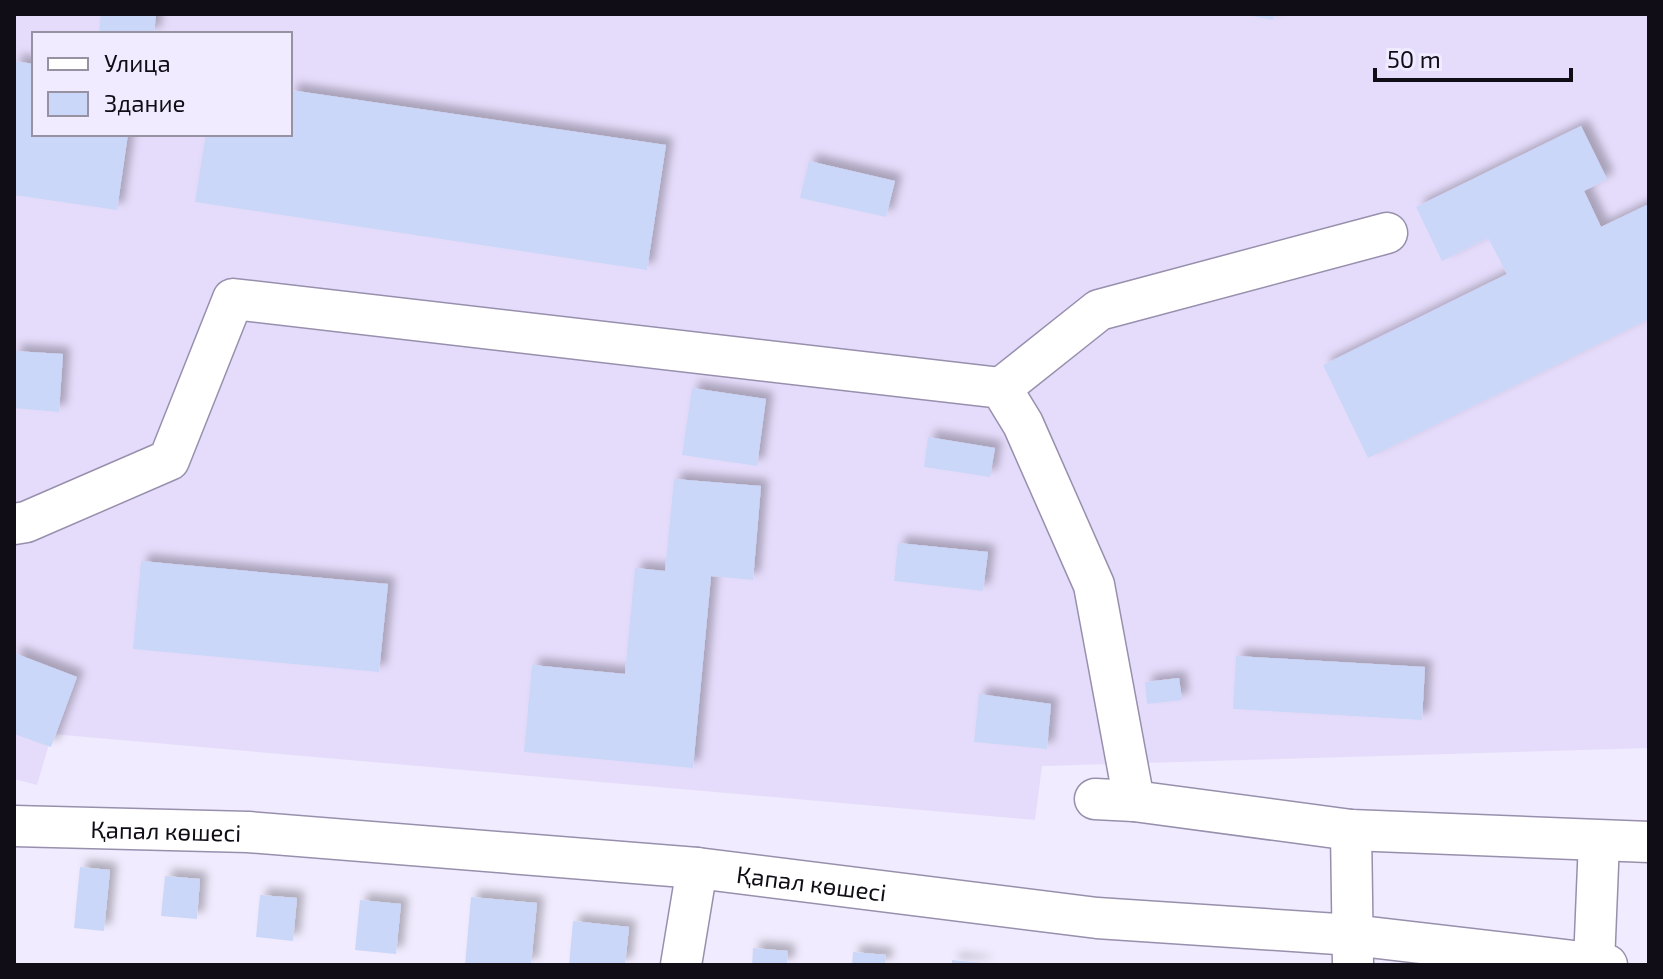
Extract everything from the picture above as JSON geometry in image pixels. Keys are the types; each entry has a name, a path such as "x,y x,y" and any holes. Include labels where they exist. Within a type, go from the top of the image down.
{"street":[{"path":"14,524 26,522 169,460 233,299 1001,388 1099,310 1387,233"},
{"path":"1001,388 1023,424 1094,585 1134,801"},
{"path":"1095,799 1134,801 1351,830 1649,842"},
{"name":"Қапал көшесі","path":"14,826 248,832 697,868 1353,950 1600,964"},
{"path":"1351,830 1353,950"},
{"path":"1599,841 1600,964"},
{"path":"681,965 697,868"}],"shaded area":[{"path":"14,14 1649,14 1649,748 1042,766 1035,820 52,734 37,785 14,779"}],"building":[{"path":"101,14 156,14 154,32 99,32"},
{"path":"1241,14 1274,14 1273,20"},
{"path":"14,61 32,64 32,136 128,136 117,210 14,195"},
{"path":"292,90 666,145 647,270 195,202 206,136 292,136"},
{"path":"1581,126 1607,179 1584,191 1601,227 1649,204 1649,319 1368,458 1323,365 1507,274 1488,238 1442,261 1416,207"},
{"path":"809,161 895,181 886,217 800,198"},
{"path":"14,351 63,354 59,412 14,408"},
{"path":"692,388 766,399 757,466 682,455"},
{"path":"928,437 995,448 990,477 924,467"},
{"path":"674,479 761,486 753,580 711,576 693,768 524,752 532,665 625,674 635,568 665,571"},
{"path":"898,543 988,552 983,591 894,581"},
{"path":"141,561 388,584 379,672 133,649"},
{"path":"14,653 77,677 51,747 14,734"},
{"path":"1236,656 1425,667 1422,720 1233,709"},
{"path":"1179,678 1182,700 1147,704 1145,682"},
{"path":"979,694 1051,704 1047,749 974,742"},
{"path":"80,867 110,870 104,931 74,928"},
{"path":"165,876 200,879 197,919 161,916"},
{"path":"260,895 297,898 293,941 256,937"},
{"path":"471,897 537,903 531,965 465,965"},
{"path":"360,900 401,904 396,954 355,950"},
{"path":"573,921 629,927 625,965 569,965"},
{"path":"753,948 788,951 787,965 752,965"},
{"path":"853,952 886,955 885,965 852,965"},
{"path":"952,960 983,963 983,965 952,965"}]}
